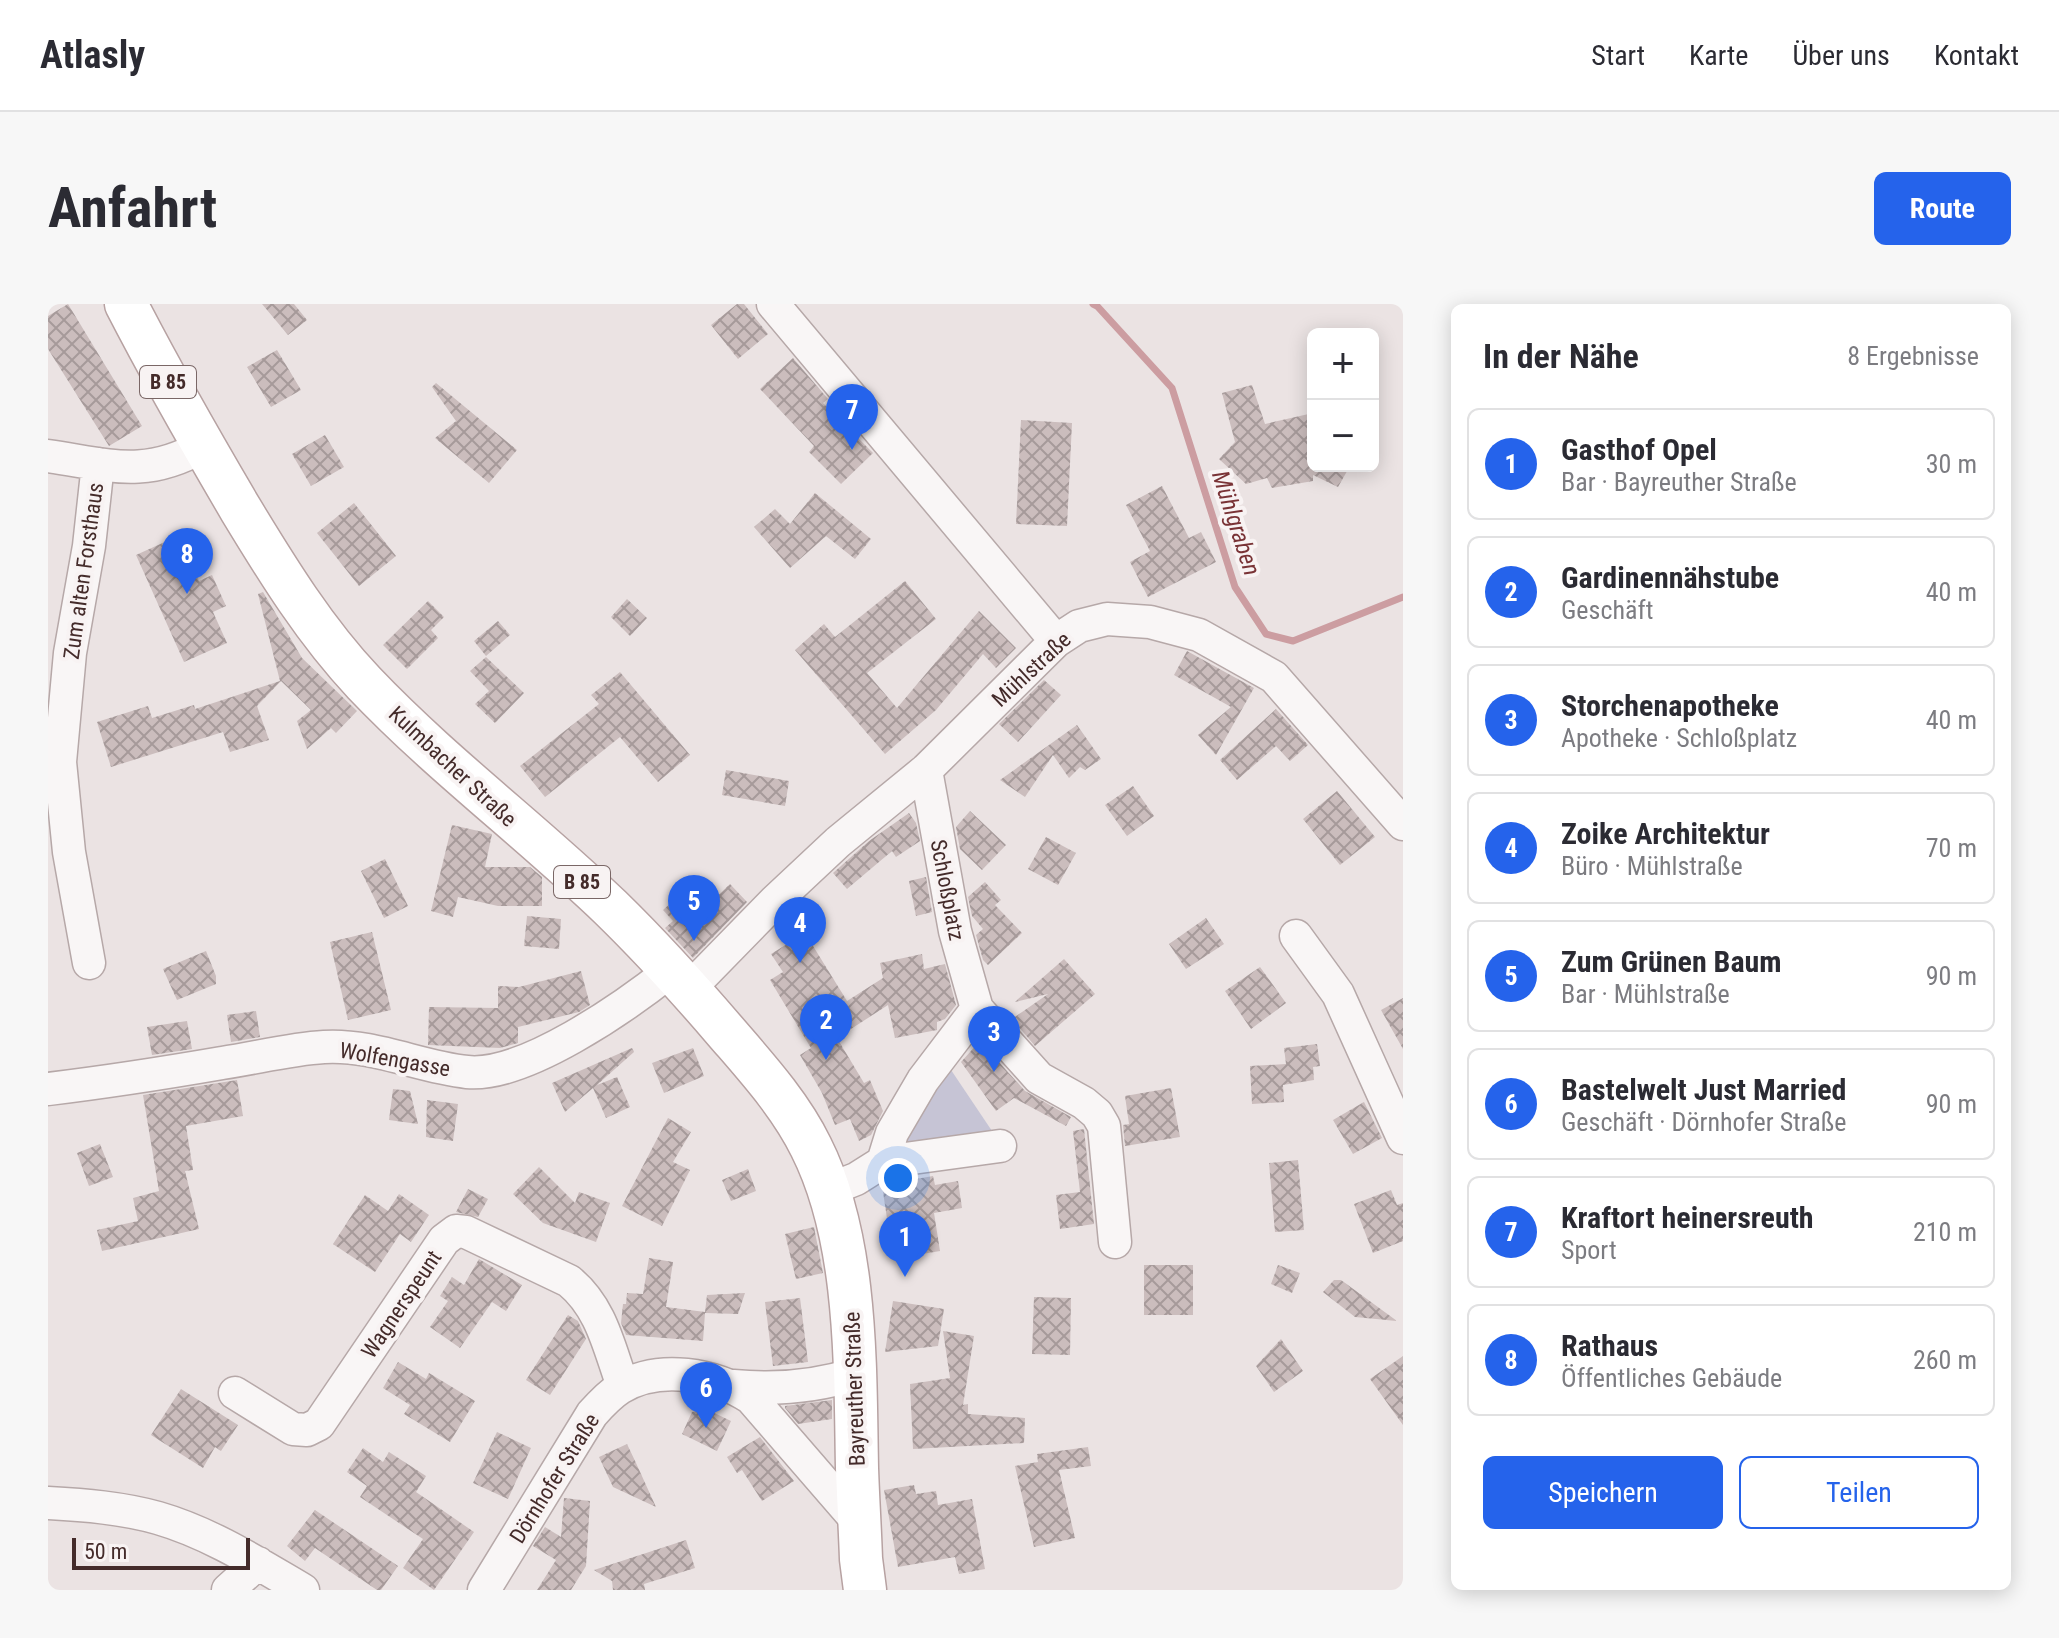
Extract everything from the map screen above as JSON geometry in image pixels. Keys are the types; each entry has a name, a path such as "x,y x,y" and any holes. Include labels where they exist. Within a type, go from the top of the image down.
{"main road":[{"name":"Kulmbacher Straße","path":"126,304 203,446 299,604 333,649 397,716 611,908 679,980 767,1080 811,1147 828,1190"},
{"name":"Bayreuther Straße","path":"828,1190 847,1275 865,1590"}],"street":[{"path":"773,304 1056,641"},
{"path":"48,456 130,467 167,464 203,446"},
{"name":"Zum alten Forsthaus","path":"89,963 69,852 60,762 70,653 89,546 98,464"},
{"name":"Mühlstraße","path":"679,980 827,851 926,770 1056,641 1079,626 1107,619 1150,622 1199,635 1274,677 1403,824"},
{"name":"Schloßplatz","path":"926,770 955,931 977,1009 1039,1078 1084,1103 1097,1114 1104,1126 1115,1242"},
{"path":"1296,936 1338,994 1403,1138"},
{"name":"Wolfengasse","path":"48,1089 326,1046 380,1051 469,1072 495,1070 531,1057 679,980"},
{"path":"883,1162 892,1133 923,1080 977,1009"},
{"path":"828,1190 856,1179 883,1162 1000,1146"},
{"name":"Wagnerspeunt","path":"235,1393 293,1429 307,1430 319,1424 444,1240 456,1231 466,1232 569,1281 581,1291 601,1321 623,1386"},
{"name":"Dörnhofer Straße","path":"733,1386 784,1388 822,1383 855,1374"},
{"name":"Dörnhofer Straße","path":"484,1590 592,1414 623,1386 644,1378 713,1379 733,1386 751,1398 860,1524"},
{"path":"48,1503 103,1507 157,1518 194,1531 303,1590"},
{"path":"228,1590 258,1563"}],"shaded area":[{"path":"949,1067 992,1131 908,1151 902,1134"}],"building":[{"path":"68,304 142,426 109,446 48,349 48,316"},
{"path":"262,304 294,304 307,320 288,335"},
{"path":"737,304 744,304 768,334 738,359 711,325"},
{"path":"277,350 301,390 271,407 247,367"},
{"path":"793,358 828,399 823,403 873,453 841,484 809,452 814,446 760,389"},
{"path":"436,383 517,450 489,483 435,438 456,421 432,387"},
{"path":"1252,385 1265,424 1307,414 1307,472 1347,472 1338,487 1313,475 1313,481 1272,488 1267,478 1246,484 1219,459 1235,442 1222,393"},
{"path":"1021,420 1072,423 1067,526 1016,524"},
{"path":"325,435 344,467 311,486 292,454"},
{"path":"1162,486 1189,538 1201,532 1216,562 1148,597 1130,562 1150,551 1126,505"},
{"path":"815,493 871,539 855,559 826,536 790,568 754,527 775,509 790,524"},
{"path":"354,503 396,556 359,586 317,533"},
{"path":"178,536 199,581 212,575 226,606 213,612 227,643 184,662 136,555"},
{"path":"905,581 936,619 867,673 897,708 979,611 1016,648 996,668 983,654 936,710 885,754 795,650 824,624 835,637"},
{"path":"263,592 302,658 357,711 336,733 331,728 307,749 297,721 311,710 281,681 257,706 269,740 230,752 223,732 111,767 97,722 148,706 152,718 194,705 195,709 280,681 258,594"},
{"path":"627,599 647,618 630,636 611,617"},
{"path":"428,601 444,617 431,630 438,638 407,669 383,645"},
{"path":"498,621 510,635 486,656 474,641"},
{"path":"1187,651 1254,688 1216,755 1198,735 1231,707 1174,675"},
{"path":"486,657 524,693 495,723 475,704 489,691 470,671"},
{"path":"620,672 690,755 658,782 620,737 545,797 520,766 599,704 591,695"},
{"path":"1044,680 1061,695 1018,742 999,724"},
{"path":"1276,709 1308,745 1290,761 1276,746 1237,780 1220,760"},
{"path":"1077,725 1101,759 1085,770 1080,767 1069,778 1053,755 1025,797 1000,780"},
{"path":"726,770 789,781 785,806 722,795"},
{"path":"1133,786 1154,816 1127,836 1105,805"},
{"path":"1337,791 1375,837 1340,865 1303,819"},
{"path":"970,811 1006,845 982,870 960,849 956,827"},
{"path":"909,813 916,823 920,841 896,857 892,851 847,889 833,873 869,841"},
{"path":"452,825 492,834 485,867 530,867 542,877 542,906 498,906 458,897 453,917 431,911"},
{"path":"1046,837 1076,853 1058,885 1028,869"},
{"path":"385,859 408,906 384,918 361,871"},
{"path":"926,877 932,912 916,916 909,881"},
{"path":"985,882 1001,900 995,905 1022,933 988,965 983,960 976,935 983,929 972,916 968,897"},
{"path":"692,884 710,903 730,884 747,902 693,958 665,928 673,921 663,910"},
{"path":"527,916 561,919 559,949 524,946"},
{"path":"1206,918 1224,944 1186,969 1169,944"},
{"path":"372,932 391,1010 348,1020 330,942"},
{"path":"805,933 847,1001 883,978 880,963 922,954 924,969 945,964 956,1005 945,1019 937,1022 937,1030 895,1038 888,1005 837,1038 864,1083 870,1080 883,1111 871,1135 859,1141 850,1119 835,1125 822,1093 800,1055 811,1048 770,980 783,972 771,954"},
{"path":"206,951 216,984 177,1000 163,969"},
{"path":"1064,959 1095,994 1035,1046 1012,1019 1048,994 1015,1002"},
{"path":"1260,967 1286,1003 1251,1029 1225,991"},
{"path":"581,971 590,1005 579,1012 518,1027 518,1043 500,1048 428,1045 429,1007 498,1008 498,986 519,987"},
{"path":"1403,998 1403,1049 1381,1010"},
{"path":"256,1011 260,1037 231,1042 227,1015"},
{"path":"187,1021 192,1049 152,1055 147,1027"},
{"path":"980,1041 1025,1091 1071,1117 1066,1126 1014,1098 996,1111 961,1062"},
{"path":"1317,1044 1320,1066 1313,1067 1314,1080 1283,1085 1284,1102 1252,1104 1250,1066 1286,1064 1284,1048"},
{"path":"632,1048 634,1052 597,1085 617,1077 630,1107 606,1118 593,1088 565,1112 552,1083"},
{"path":"693,1048 704,1076 664,1093 652,1063"},
{"path":"237,1080 243,1116 186,1126 193,1170 185,1171 199,1229 102,1251 97,1230 138,1221 133,1198 159,1191 143,1095"},
{"path":"1171,1088 1180,1137 1125,1146 1123,1125 1129,1124 1125,1096"},
{"path":"393,1089 410,1091 418,1124 389,1120"},
{"path":"427,1100 458,1104 453,1141 426,1137"},
{"path":"1364,1102 1382,1138 1353,1154 1333,1120"},
{"path":"668,1118 691,1132 673,1162 690,1170 662,1226 622,1206"},
{"path":"1084,1129 1094,1224 1060,1229 1056,1195 1080,1192 1073,1131"},
{"path":"100,1144 113,1177 89,1186 77,1153"},
{"path":"1298,1160 1304,1230 1275,1232 1269,1163"},
{"path":"539,1167 575,1203 579,1192 610,1203 596,1242 543,1223 513,1194"},
{"path":"748,1169 756,1191 731,1201 722,1180"},
{"path":"933,1176 935,1185 958,1181 962,1208 934,1213 940,1251 893,1259 882,1185"},
{"path":"468,1189 488,1199 478,1217 456,1212"},
{"path":"1391,1190 1397,1205 1403,1203 1403,1241 1373,1253 1354,1204"},
{"path":"399,1194 429,1215 411,1242 400,1234 375,1272 333,1244 365,1195 388,1211"},
{"path":"814,1227 823,1273 796,1279 785,1234"},
{"path":"649,1258 673,1262 666,1307 705,1312 707,1295 745,1293 738,1314 705,1313 703,1341 626,1335 621,1323 623,1304 626,1304 627,1293 643,1294"},
{"path":"479,1259 522,1285 506,1311 492,1302 460,1348 430,1327 448,1301 440,1296 452,1277 464,1285"},
{"path":"1144,1265 1193,1265 1193,1315 1144,1315"},
{"path":"1278,1265 1300,1273 1292,1293 1271,1284"},
{"path":"1334,1280 1341,1280 1397,1321 1355,1317 1323,1292"},
{"path":"1034,1297 1071,1298 1070,1355 1032,1354"},
{"path":"800,1298 808,1362 773,1366 765,1302"},
{"path":"893,1301 944,1309 938,1346 885,1352"},
{"path":"568,1315 578,1321 586,1339 550,1395 526,1380"},
{"path":"943,1331 974,1336 963,1405 968,1404 968,1414 1025,1418 1024,1443 913,1449 910,1384 950,1378"},
{"path":"1281,1339 1303,1371 1274,1392 1256,1366"},
{"path":"1403,1356 1403,1425 1370,1379"},
{"path":"398,1362 426,1379 429,1373 475,1401 450,1442 404,1414 410,1405 383,1388"},
{"path":"181,1389 238,1425 221,1451 215,1447 203,1468 151,1435"},
{"path":"832,1400 832,1419 798,1424 785,1408 785,1406"},
{"path":"708,1410 731,1421 717,1451 682,1434 692,1412"},
{"path":"497,1432 531,1448 508,1499 473,1483"},
{"path":"760,1437 794,1481 762,1501 742,1470 737,1473 727,1457"},
{"path":"627,1444 656,1507 613,1487 599,1457"},
{"path":"1088,1447 1091,1466 1059,1470 1075,1538 1034,1547 1015,1466 1038,1462 1037,1454"},
{"path":"363,1448 383,1462 389,1452 426,1476 416,1492 474,1532 434,1590 403,1568 423,1539 360,1497 367,1486 347,1472"},
{"path":"914,1485 916,1494 936,1491 938,1505 972,1499 985,1569 959,1574 955,1557 898,1567 884,1490"},
{"path":"564,1498 590,1501 586,1566 571,1590 537,1590 556,1560 533,1546 545,1527 561,1537"},
{"path":"315,1510 398,1566 381,1590 315,1548 305,1561 287,1546"},
{"path":"686,1540 695,1568 644,1584 645,1590 613,1590 612,1581 594,1570"}],"waterway":[{"name":"Mühlgraben","path":"1093,304 1172,388 1235,587 1266,634 1293,641 1403,597"}],"place":[{"name":"Kraftort heinersreuth","path":"852,450"},
{"name":"Rathaus","path":"187,594"},
{"name":"Zum Grünen Baum","path":"694,941"},
{"name":"Zoike Architektur","path":"800,963"},
{"name":"Gardinennähstube","path":"826,1060"},
{"name":"Storchenapotheke","path":"994,1072"},
{"name":"Gasthof Opel","path":"905,1277"},
{"name":"Bastelwelt Just Married","path":"706,1428"}]}
